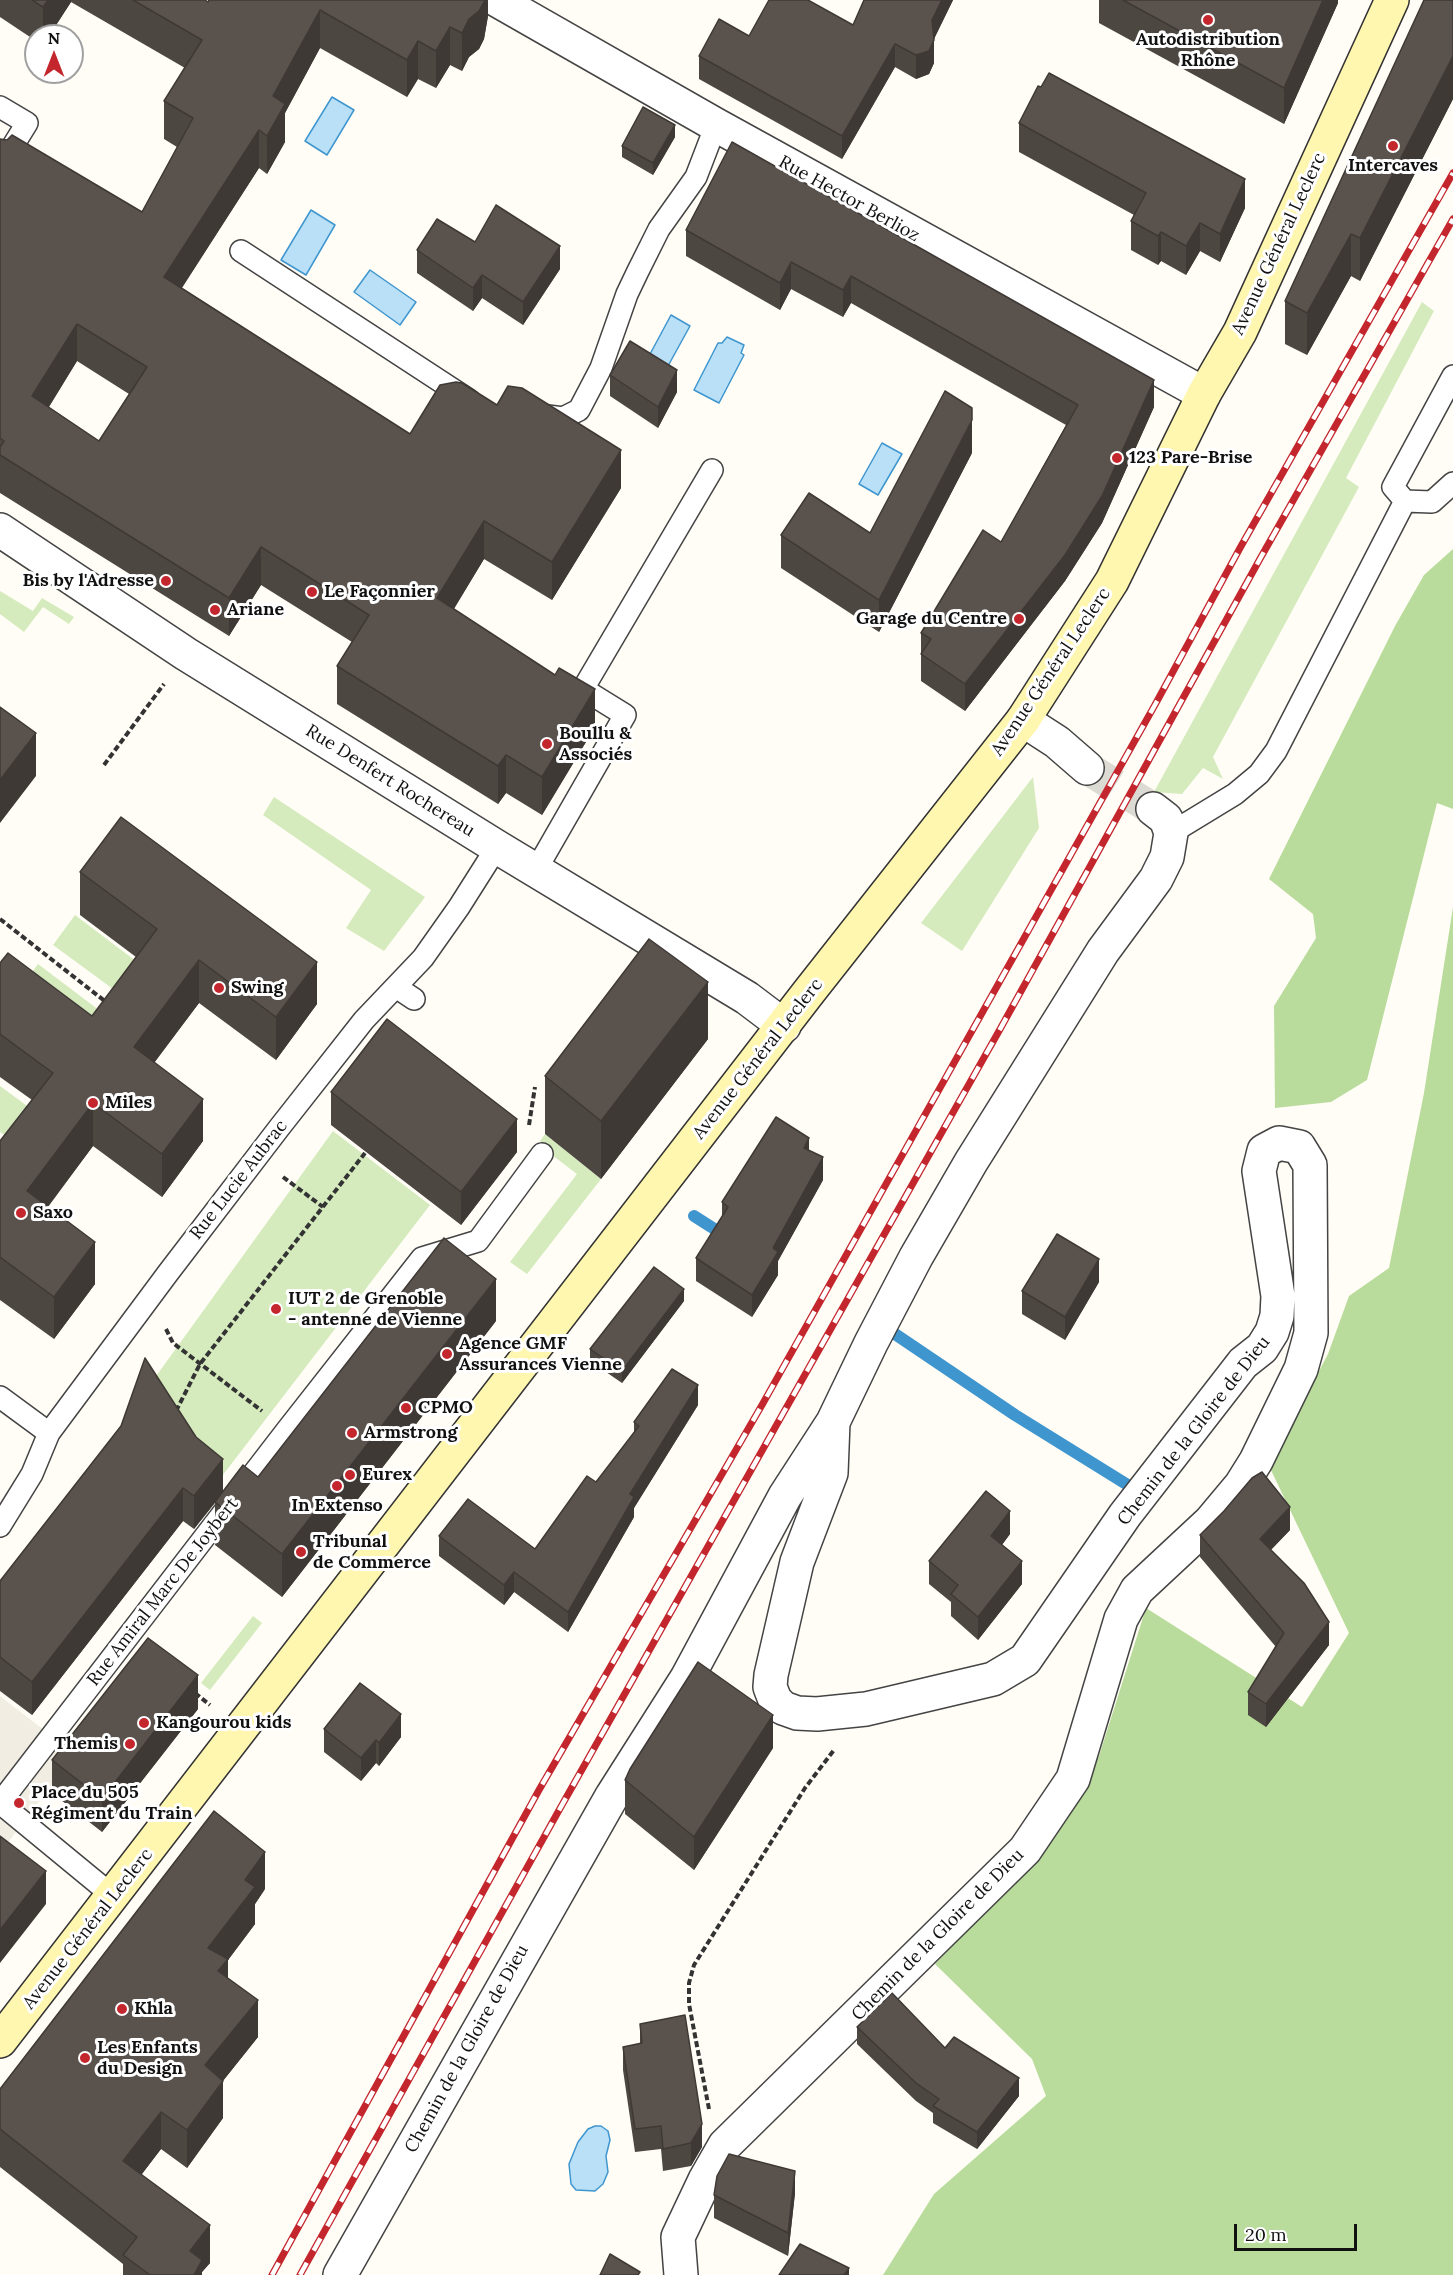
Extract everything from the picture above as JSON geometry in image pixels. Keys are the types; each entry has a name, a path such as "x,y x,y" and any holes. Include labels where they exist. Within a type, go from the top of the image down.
{"main road":[{"name":"Avenue Général Leclerc","path":"0,2041 1023,720 1112,581 1204,394 1245,321 1392,0"}],"street":[{"name":"Rue Hector Berlioz","path":"496,0 716,125 1204,394"},
{"name":"Rue Denfert Rochereau","path":"0,531 186,654 497,847 747,998 784,1026"},
{"path":"1023,720 1057,742 1087,768"},
{"name":"Chemin de la Gloire de Dieu","path":"340,2275 612,1796 687,1678 785,1496 833,1422 916,1257 1042,1047 1103,951 1156,879 1167,857 1162,821"},
{"name":"Chemin de la Gloire de Dieu","path":"681,2275 678,2237 705,2180 725,2145 1025,1850 1073,1779 1121,1619 1137,1590 1210,1522 1241,1485 1256,1461 1301,1369 1311,1333 1310,1165 1299,1147 1279,1143 1264,1151 1259,1171 1278,1296 1277,1316 1272,1332 1262,1348 1243,1363 1125,1515 1025,1660 993,1679 866,1709 818,1714 797,1713 783,1708 775,1700 770,1687 771,1675 797,1562 831,1473 833,1422"}],"lane":[{"path":"0,107 27,123 1,166"},
{"path":"521,412 563,418 579,410 601,368 627,294 638,271 659,229 696,177 716,125"},
{"path":"241,251 481,408 491,409"},
{"path":"1453,376 1393,487 1405,501 1432,502 1453,483"},
{"path":"536,870 625,715 584,689 712,470"},
{"path":"1162,821 1235,794 1259,774 1276,751 1405,501"},
{"name":"Rue Lucie Aubrac","path":"0,1526 32,1474 49,1433 257,1156 364,1020 466,912 497,847"},
{"path":"396,987 414,999"},
{"name":"Rue Amiral Marc De Joybert","path":"0,1803 422,1258 478,1241 542,1154"},
{"path":"0,1397 49,1433"},
{"path":"0,1803 113,1896"},
{"path":"662,2275 678,2237"}],"path":[{"path":"104,765 186,654"},
{"path":"0,920 115,1009"},
{"path":"173,1416 200,1364 365,1153"},
{"path":"257,1156 323,1207"},
{"path":"151,1295 174,1343 287,1430"},
{"path":"188,1688 242,1728"},
{"path":"725,2145 712,2128 689,2004 689,1983 699,1955 805,1788 837,1745"}],"green space":[{"path":"1422,302 1434,311 1346,478 1359,487 1213,757 1223,779 1203,768 1182,794 1154,792"},
{"path":"1453,549 1453,809 1437,803 1367,1080 1331,1102 1275,1108 1274,1006 1316,938 1313,914 1269,879 1395,626 1424,575"},
{"path":"0,591 33,611 42,598 74,617 69,624 43,607 24,632 0,614"},
{"path":"1033,777 1039,828 962,951 921,923"},
{"path":"274,797 425,897 384,951 346,928 371,890 263,815"},
{"path":"1453,907 1453,2275 883,2275 934,2194 1046,2096 1032,2059 935,1964 1055,1837 1099,1756 1146,1608 1302,1707 1349,1633 1269,1466 1328,1354 1349,1296 1389,1268 1424,1093"},
{"path":"75,915 149,971 128,1000 53,945"},
{"path":"38,964 112,1020 90,1048 16,993"},
{"path":"0,1086 38,1114 15,1143 0,1132"},
{"path":"333,1131 430,1205 216,1484 146,1390"},
{"path":"545,1134 601,1179 527,1274 510,1262 577,1174 552,1155 540,1141"},
{"path":"253,1616 262,1623 210,1690 201,1683"}],"shaded area":[{"name":"Place du 505 Régiment du Train","path":"0,1696 75,1754 0,1853"}],"water":[{"path":"332,97 354,110 327,155 305,141"},
{"path":"311,210 335,225 306,275 281,260"},
{"path":"370,270 416,302 400,325 354,292"},
{"path":"671,315 690,326 668,366 649,356"},
{"path":"727,337 744,345 741,353 744,355 719,403 694,390 718,343 722,343"},
{"path":"882,443 902,454 878,495 859,484"},
{"path":"601,2126 608,2131 610,2140 606,2156 608,2172 603,2184 595,2191 576,2190 571,2184 569,2164 578,2142 588,2129"}],"building":[{"path":"32,0 48,0 43,7"},
{"path":"133,0 205,0 208,2 209,0 485,0 479,11 469,19 462,33 450,27 436,51 418,41 407,60 320,10 273,96 285,104 267,136 259,130 164,277 410,434 440,385 456,382 462,383 497,405 508,386 522,388 621,450 552,562 484,521 437,598 555,675 559,668 595,689 542,777 506,755 498,766 337,666 369,615 261,547 229,598 0,455 0,447 4,441 0,438 0,139 7,140 12,135 142,212 193,118 164,101 202,40","holes":["77,324 147,367 99,441 32,396"]},
{"path":"769,0 808,0 853,25 864,0 942,0 932,20 934,40 929,51 916,55 895,44 842,136 699,56 719,19 749,36"},
{"path":"1123,0 1323,0 1284,88"},
{"path":"1424,0 1453,0 1453,56 1360,238 1351,234 1307,313 1285,301"},
{"path":"1049,73 1245,179 1220,234 1200,223 1186,246 1161,232 1158,236 1131,221 1146,193 1019,123 1038,86 1041,87"},
{"path":"643,107 675,125 653,163 622,146"},
{"path":"732,142 1154,380 1102,496 1065,555 965,684 921,654 931,639 921,633 983,530 1001,542 1078,405 851,276 843,290 791,262 780,283 686,230"},
{"path":"496,205 560,246 523,302 482,275 473,288 417,250 437,219 475,242"},
{"path":"630,341 677,370 658,407 610,375"},
{"path":"945,391 972,408 972,420 879,600 781,535 809,493 870,533"},
{"path":"0,707 36,733 0,780"},
{"path":"121,817 317,962 276,1017 199,960 134,1047 203,1099 162,1154 93,1103 27,1191 95,1242 54,1297 0,1257 0,1141 53,1073 0,1034 0,963 8,953 92,1016 157,929 80,872"},
{"path":"649,939 708,982 601,1121 545,1076"},
{"path":"387,1019 517,1119 461,1192 331,1092"},
{"path":"776,1117 809,1138 804,1148 823,1157 773,1248 778,1252 752,1295 696,1258 728,1207 722,1202"},
{"path":"1057,1234 1099,1259 1065,1317 1022,1291"},
{"path":"444,1238 496,1279 282,1554 215,1502 243,1465 258,1477"},
{"path":"654,1267 684,1289 622,1371 590,1349"},
{"path":"145,1358 196,1437 223,1459 194,1496 183,1488 32,1682 0,1657 0,1581 121,1426"},
{"path":"672,1369 698,1385 630,1494 634,1497 568,1612 514,1572 504,1585 439,1536 468,1499 535,1549 587,1476 596,1482 639,1426 634,1422"},
{"path":"1262,1472 1290,1507 1260,1539 1304,1583 1329,1622 1266,1704 1248,1692 1284,1633 1200,1535 1252,1478"},
{"path":"986,1491 1010,1511 991,1536 1022,1561 978,1617 951,1594 958,1585 929,1561"},
{"path":"148,1638 198,1675 102,1799 52,1760"},
{"path":"698,1662 773,1715 694,1837 625,1780"},
{"path":"360,1683 401,1714 379,1743 376,1740 361,1758 324,1729"},
{"path":"214,1811 265,1852 245,1880 255,1887 208,1948 228,1959 218,1971 258,2000 205,2065 223,2081 187,2130 161,2112 123,2161 210,2225 190,2251 202,2260 194,2275 150,2275 123,2255 137,2237 0,2129 0,2089"},
{"path":"0,1836 46,1871 0,1930"},
{"path":"892,1993 945,2048 954,2037 1019,2078 977,2132 933,2106 939,2099 916,2083 857,2027"},
{"path":"685,2015 702,2124 691,2143 663,2149 661,2126 635,2129 623,2047 642,2043 640,2024"},
{"path":"729,2154 795,2171 788,2233 714,2195 717,2176"},
{"path":"800,2244 849,2268 844,2275 779,2275"},
{"path":"610,2254 640,2272 638,2275 600,2275"}],"waterway":[{"path":"694,1216 727,1237"},
{"path":"892,1332 1015,1415 1131,1487"}],"tunnel":[{"path":"1087,768 1153,809"}],"railway":[{"path":"272,2275 539,1790 762,1405 1156,703 1240,548 1453,173"},
{"path":"300,2275 558,1812 999,1031 1261,557 1453,219"}],"place":[{"name":"Autodistribution Rhône","path":"1208,20"},
{"name":"Intercaves","path":"1393,146"},
{"name":"123 Pare-Brise","path":"1117,458"},
{"name":"Bis by l'Adresse","path":"166,581"},
{"name":"Le Façonnier","path":"312,592"},
{"name":"Ariane","path":"215,610"},
{"name":"Garage du Centre","path":"1019,619"},
{"name":"Boullu & Associés","path":"547,744"},
{"name":"Swing","path":"219,988"},
{"name":"Miles","path":"93,1103"},
{"name":"Saxo","path":"21,1213"},
{"name":"IUT 2 de Grenoble - antenne de Vienne","path":"276,1309"},
{"name":"Agence GMF Assurances Vienne","path":"447,1354"},
{"name":"CPMO","path":"406,1408"},
{"name":"Armstrong","path":"352,1433"},
{"name":"Eurex","path":"350,1475"},
{"name":"In Extenso","path":"337,1486"},
{"name":"Tribunal de Commerce","path":"301,1552"},
{"name":"Kangourou kids","path":"144,1723"},
{"name":"Themis","path":"130,1744"},
{"name":"Place du 505 Régiment du Train","path":"19,1803"},
{"name":"Khla","path":"122,2009"},
{"name":"Les Enfants du Design","path":"85,2058"}]}
